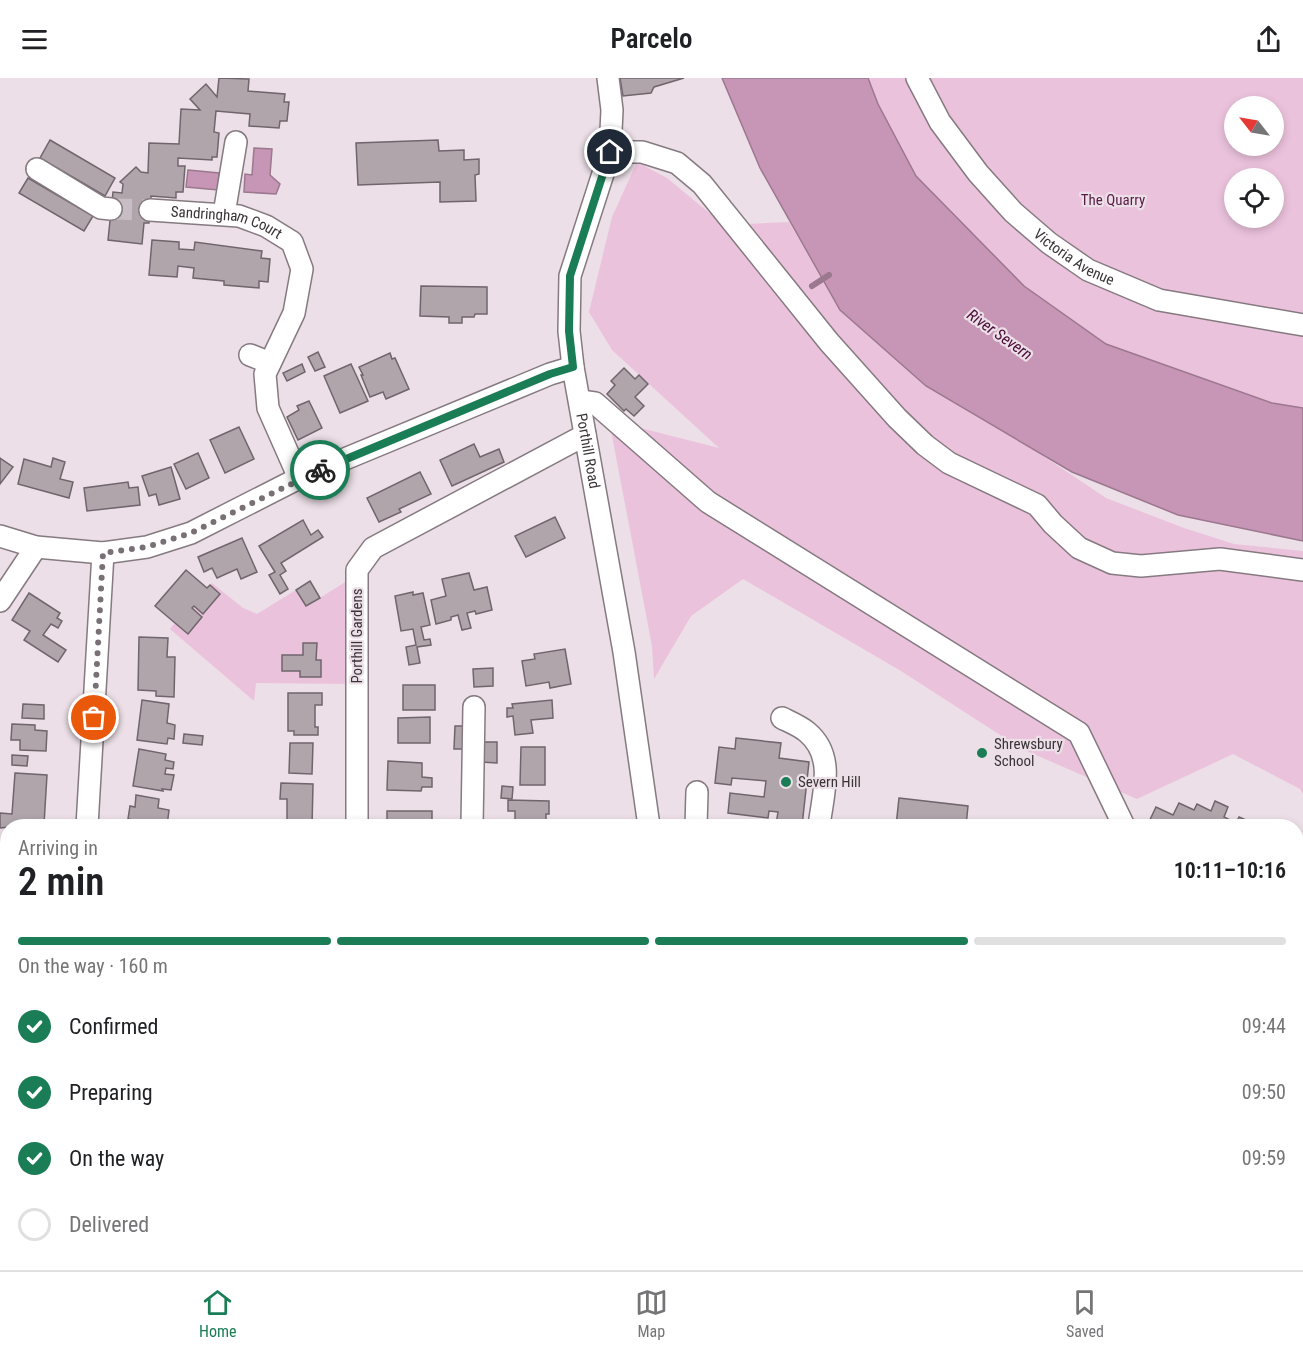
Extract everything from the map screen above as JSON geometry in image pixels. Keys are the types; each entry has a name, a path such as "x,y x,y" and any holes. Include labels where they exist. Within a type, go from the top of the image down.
{"street":[{"name":"Porthill Road","path":"608,78 612,110 610,152 570,276 569,331 573,367 624,652 648,819"},
{"name":"Victoria Avenue","path":"917,78 940,122 978,173 1013,213 1049,243 1088,270 1159,300 1303,325"},
{"path":"224,214 236,142"},
{"path":"610,152 642,152 677,163 694,177 710,193 829,342 924,445 949,462 1037,505 1053,524 1079,548 1112,563 1142,566 1220,559 1303,570"},
{"path":"37,169 101,208 111,209"},
{"name":"Sandringham Court","path":"154,210 239,216 266,226 292,242 302,269 294,313 266,374 268,408 300,478"},
{"path":"250,355 270,363"},
{"path":"0,536 36,547 103,553 147,547 191,533 300,478 550,374 573,367"},
{"path":"580,401 595,403 708,502 1079,733 1121,819"},
{"name":"Porthill Gardens","path":"357,819 357,570 373,548 585,435"},
{"path":"0,601 36,547"},
{"path":"87,819 103,553"},
{"path":"471,819 474,707"},
{"path":"782,718 806,730 820,745 825,757 825,779 820,819"},
{"path":"696,819 697,792"}],"green space":[{"name":"The Quarry","path":"868,78 1303,78 1303,408 1272,403 1106,344 1024,286 916,176 878,104"},
{"name":"Shrewsbury School","path":"637,162 667,178 724,225 789,222 840,310 926,386 1033,449 1106,498 1184,528 1234,544 1303,551 1303,794 1300,789 1233,754 1137,799 1022,749 901,671 743,579 691,616 654,679 652,646 609,420 719,448 612,350 589,312 612,217"},
{"path":"350,579 347,684 256,683 254,701 170,629 175,623 188,634 192,608 194,606 203,614 220,594 210,585 212,583 243,608 257,614 296,590 307,606","holes":["316,643 316,660 321,660 321,677 300,677 303,655"]}],"water":[{"name":"River Severn","path":"722,78 868,78 878,104 916,176 1024,286 1106,344 1272,403 1303,408 1303,541 1178,515 1072,472 926,386 840,310 760,168"},
{"path":"254,148 272,149 270,175 280,184 276,194 244,192 245,174 252,175"},
{"path":"188,170 219,173 218,190 186,187"}],"building":[{"path":"219,78 249,79 248,91 285,94 284,102 289,102 287,121 280,121 279,128 249,126 250,114 216,111 214,132 219,133 217,157 212,157 212,160 178,158 178,166 185,166 183,192 176,192 176,198 151,196 149,223 144,223 142,244 108,240 113,192 122,193 123,184 120,182 136,167 141,172 148,173 149,143 179,144 181,109 200,110 190,99 206,84 217,97"},
{"path":"620,78 684,78 654,87 651,93 623,96"},
{"path":"50,140 115,178 105,196 40,158"},
{"path":"438,140 439,151 464,150 464,160 479,159 479,174 475,175 476,201 440,202 440,182 358,185 356,143"},
{"path":"28,178 93,216 84,231 19,193"},
{"path":"152,240 179,242 179,249 194,250 195,242 262,251 261,258 270,259 268,282 259,281 259,288 224,285 224,281 193,278 194,268 178,266 177,277 149,275"},
{"path":"421,286 487,287 487,314 462,317 462,323 449,323 449,317 420,316"},
{"path":"318,352 325,367 315,371 308,357"},
{"path":"390,353 392,359 395,358 409,389 386,399 383,392 370,397 359,367"},
{"path":"302,364 305,372 287,381 283,373"},
{"path":"351,364 368,401 340,413 324,376"},
{"path":"624,368 635,379 639,375 648,384 635,397 644,406 634,416 626,409 624,411 607,394 615,385 611,381"},
{"path":"309,401 322,428 298,440 287,417 299,410 297,406"},
{"path":"239,427 254,459 225,473 210,440"},
{"path":"474,444 480,457 499,449 504,462 452,486 440,460"},
{"path":"198,453 209,478 186,489 174,464"},
{"path":"0,458 13,467 0,484"},
{"path":"53,458 65,462 60,479 73,482 69,498 18,484 24,459 51,467"},
{"path":"171,467 180,499 159,505 156,494 149,496 142,476"},
{"path":"420,472 431,494 399,509 401,512 379,522 367,498"},
{"path":"128,482 129,488 138,487 140,505 87,511 84,488"},
{"path":"555,517 565,538 526,557 515,536"},
{"path":"303,520 311,535 318,530 323,537 281,563 286,571 280,575 288,589 280,594 269,575 275,572 259,546"},
{"path":"242,538 257,572 241,579 237,569 217,578 212,568 204,572 198,557"},
{"path":"186,570 207,588 210,585 220,594 203,614 194,606 192,608 202,617 188,634 155,606"},
{"path":"469,573 474,590 487,587 492,610 476,614 475,611 467,613 471,628 462,630 458,615 451,617 451,620 436,624 431,600 446,596 442,579"},
{"path":"310,581 320,598 306,606 296,590"},
{"path":"413,592 413,595 423,593 430,625 421,627 424,640 430,639 431,645 417,647 420,663 409,665 406,647 416,645 413,629 401,631 395,596"},
{"path":"29,593 60,613 57,618 62,621 58,628 51,624 43,635 66,650 58,662 24,640 30,631 12,620"},
{"path":"139,637 168,638 167,657 175,657 174,697 156,696 156,691 138,690"},
{"path":"303,643 317,643 316,660 321,660 321,677 300,677 300,671 282,671 282,655 303,655"},
{"path":"565,649 571,684 550,688 549,682 526,686 522,661 535,659 534,654"},
{"path":"493,668 493,686 474,687 473,669"},
{"path":"403,685 435,685 435,710 403,710"},
{"path":"288,693 322,693 322,705 315,705 315,727 318,727 318,735 294,735 294,731 288,731"},
{"path":"142,700 169,704 167,723 175,725 174,739 168,738 167,744 137,740"},
{"path":"552,700 553,718 531,720 533,733 515,735 513,716 507,717 507,708 513,708 512,704"},
{"path":"23,704 44,705 44,719 22,718"},
{"path":"430,717 430,743 398,743 398,718"},
{"path":"12,724 35,725 35,730 47,731 46,751 20,750 20,740 11,740"},
{"path":"455,726 469,726 468,749 454,749"},
{"path":"184,734 203,736 202,745 183,743"},
{"name":"Severn Hill","path":"736,738 781,743 779,758 809,762 803,819 777,819 778,812 769,811 768,818 728,813 730,793 764,797 766,781 732,778 731,785 715,783 719,747 735,749"},
{"path":"482,742 497,742 497,763 481,762"},
{"path":"290,743 313,743 312,774 289,773"},
{"path":"521,747 545,747 545,785 520,785"},
{"path":"139,749 166,754 165,760 174,762 173,769 166,768 165,774 174,775 171,790 162,789 163,791 133,786"},
{"path":"12,755 28,756 27,766 12,765"},
{"path":"388,761 422,763 422,777 432,778 432,787 422,787 421,791 387,790"},
{"path":"15,773 47,775 44,819 0,819 0,813 12,814"},
{"path":"281,783 313,784 312,819 287,819 287,799 280,799"},
{"path":"502,786 513,787 512,799 501,798"},
{"path":"136,795 159,799 158,808 169,810 168,819 128,819 130,806 135,807"},
{"path":"899,798 968,806 967,819 897,819"},
{"path":"508,800 549,801 549,814 546,814 546,819 515,819 515,811 508,811"},
{"path":"1215,801 1228,807 1224,817 1228,819 1150,819 1156,807 1173,815 1179,803 1194,810 1197,804 1211,811"},
{"path":"387,811 432,811 432,819 387,819"}],"waterway":[{"path":"812,286 829,275"}],"tunnel":[{"path":"111,209 150,210"}],"way so far":[{"path":"94,718 103,553 147,547 191,533 320,470"}],"place":[{"name":"Shrewsbury School","path":"982,753"},
{"name":"Severn Hill","path":"786,782"}],"route":[{"path":"320,470 550,374 573,367 569,331 570,276 610,152"}]}
